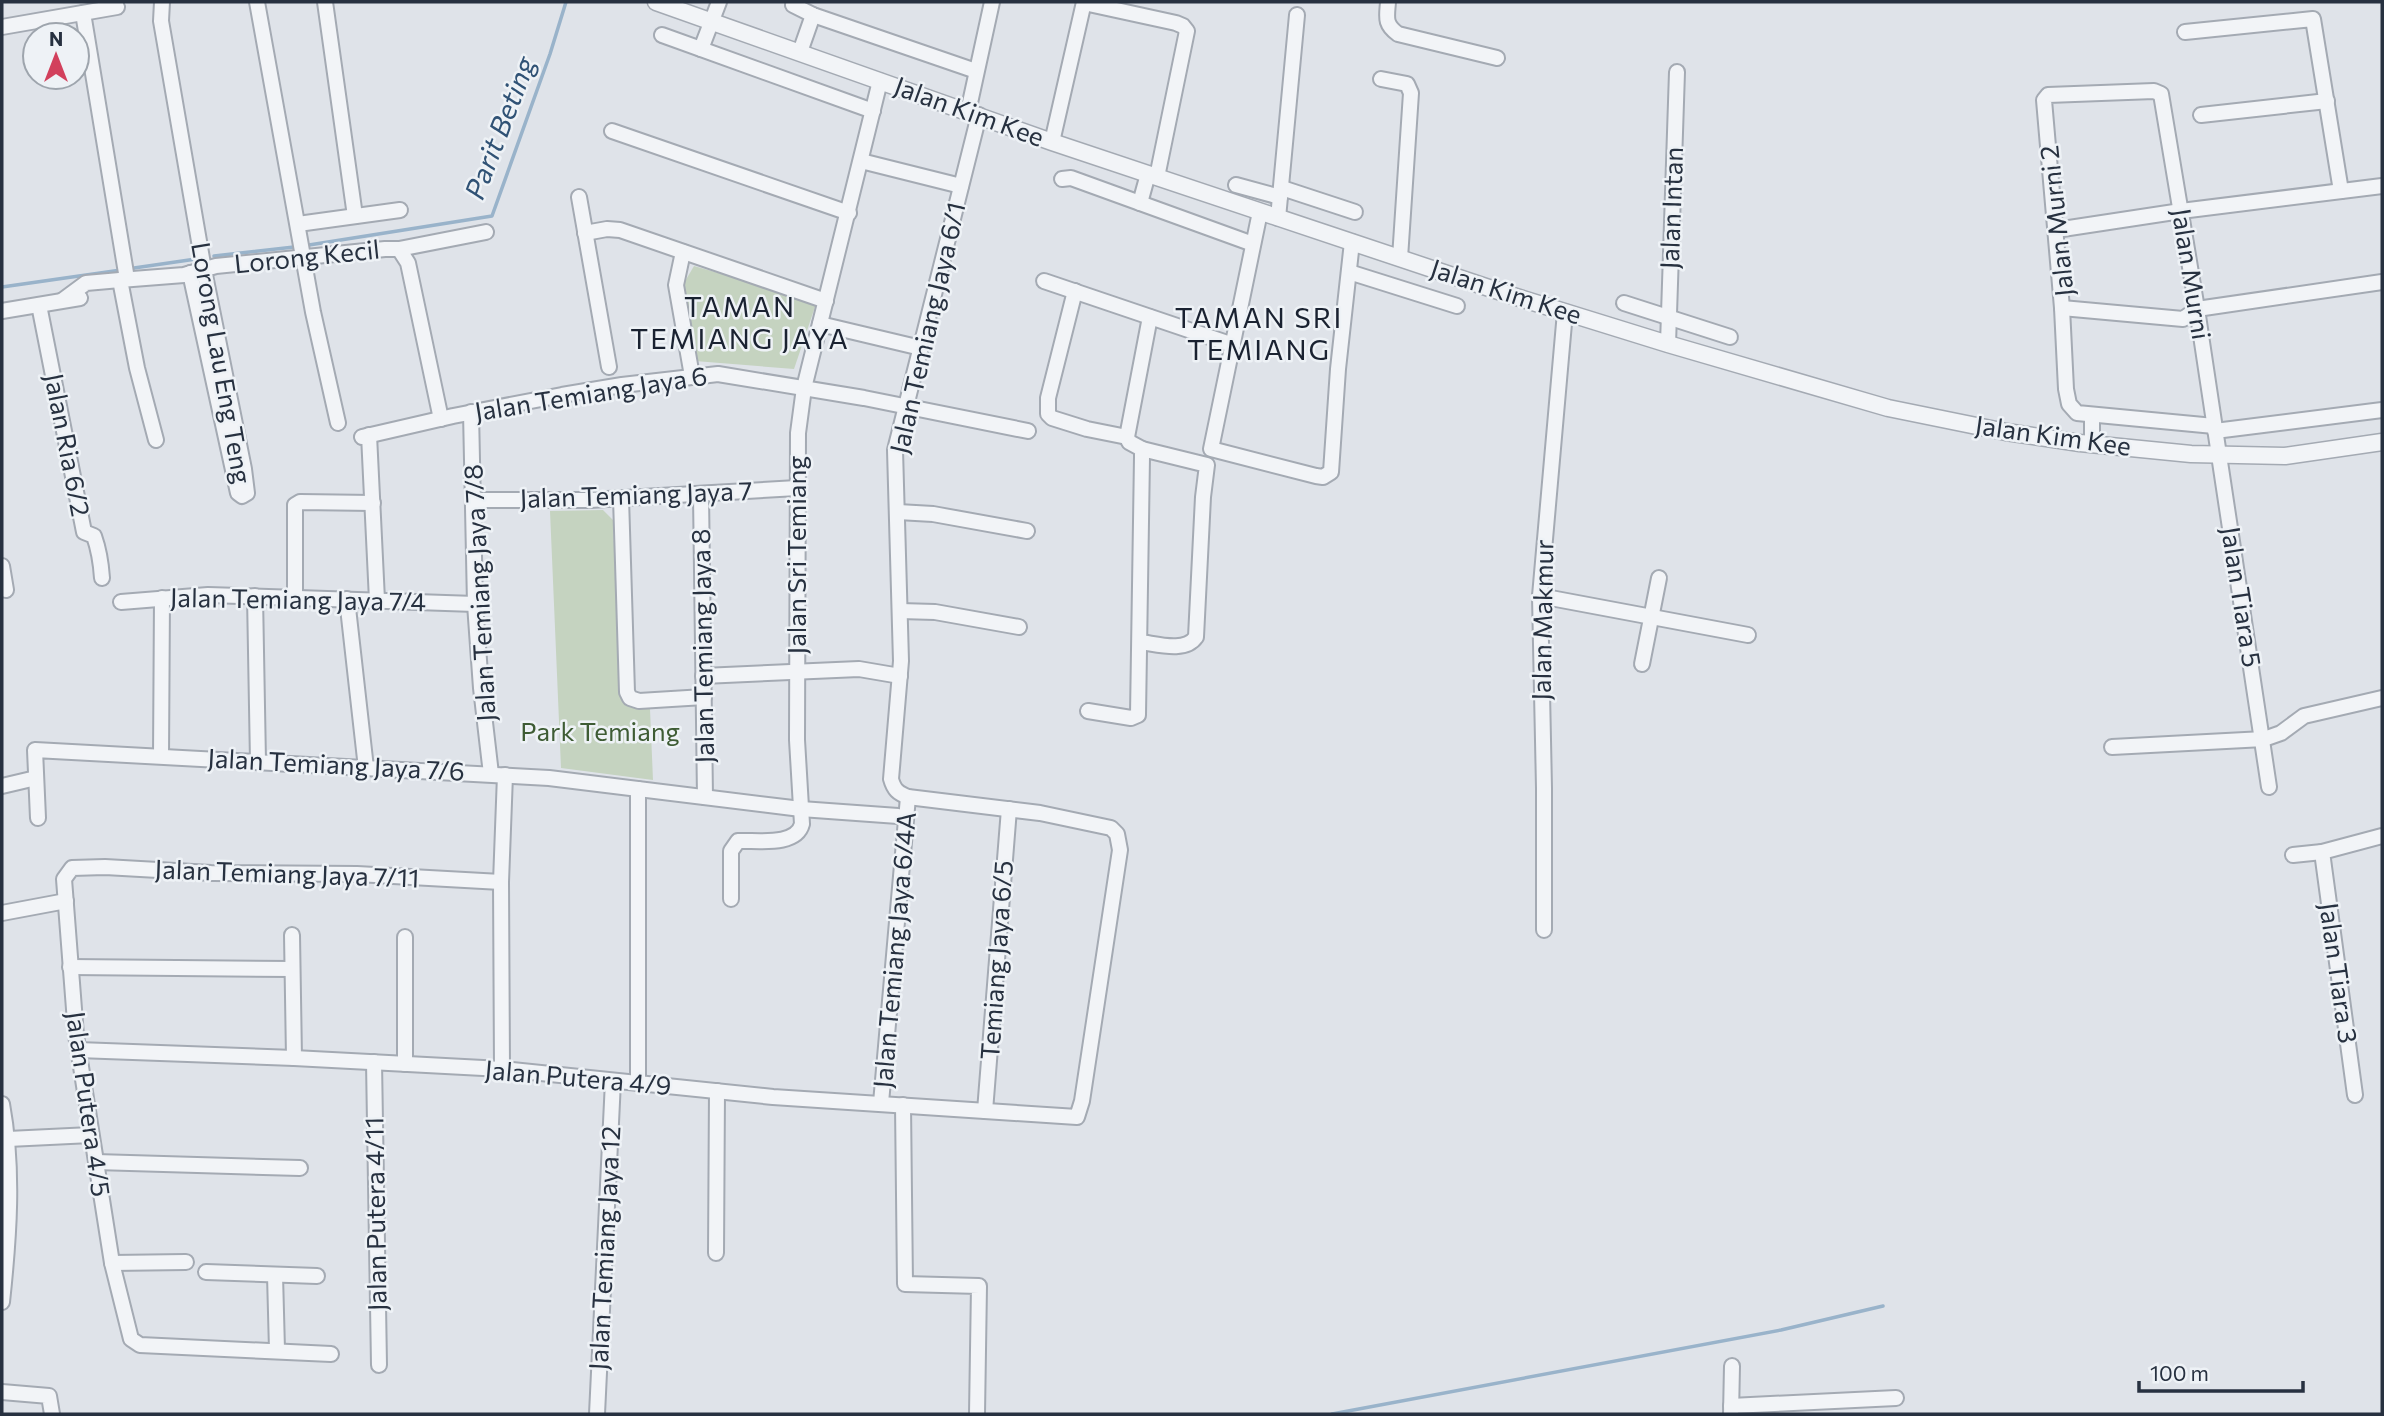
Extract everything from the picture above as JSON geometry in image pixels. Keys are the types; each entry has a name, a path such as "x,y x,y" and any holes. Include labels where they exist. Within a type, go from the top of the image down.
{"street":[{"name":"Lorong Lau Eng Teng","path":"162,2 161,21 200,264 238,493 245,495 244,470 200,264"},
{"path":"257,2 313,313 338,423"},
{"path":"326,2 355,216"},
{"name":"Jalan Kim Kee","path":"656,2 1052,142 1278,218 1565,312 1888,408 2006,432 2219,455 2285,456 2382,442"},
{"path":"701,49 719,2"},
{"name":"Jalan Temiang Jaya 6/1","path":"903,795 894,788 891,779 900,676 895,450 961,186 974,114 976,71 992,2"},
{"path":"1052,142 1084,2 1183,26 1187,32 1153,175 1140,203"},
{"path":"1388,2 1387,19 1390,28 1398,34 1497,58"},
{"path":"793,5 813,15 976,71"},
{"path":"2,27 117,7"},
{"path":"83,13 125,273 137,368 156,440"},
{"path":"800,52 813,15"},
{"path":"1278,218 1297,15"},
{"path":"2185,32 2313,19 2341,191"},
{"path":"662,35 873,111"},
{"name":"Jalan Intan","path":"1668,344 1677,72"},
{"path":"1381,79 1406,83 1411,89 1400,258"},
{"name":"Jalan Sri Temiang","path":"732,900 733,845 737,841 790,839 801,830 797,672 798,433 804,388 880,81"},
{"name":"Jalan Murni 2","path":"2161,94 2154,91 2045,97 2062,308 2183,319 2197,309 2382,282"},
{"name":"Jalan Murni","path":"2161,94 2219,455"},
{"path":"2201,114 2327,101"},
{"path":"612,131 849,213"},
{"path":"861,161 961,186"},
{"path":"1062,179 1071,178 1253,244"},
{"path":"1236,185 1281,192 1355,212"},
{"path":"2056,230 2180,211 2382,186"},
{"path":"579,197 609,368"},
{"path":"301,241 355,216 400,210"},
{"path":"1260,212 1211,449 1316,476 1328,476 1332,468 1338,369 1352,242"},
{"path":"585,233 607,229 620,230 826,301"},
{"path":"400,248 486,232"},
{"name":"Lorong Kecil","path":"62,301 86,283 125,273 200,264 216,266 301,241 400,248 408,263 440,419"},
{"path":"683,252 676,285 692,376"},
{"path":"1349,272 1457,306"},
{"path":"1044,281 1233,345"},
{"path":"1075,291 1048,398 1048,414 1052,418 1087,429 1127,436"},
{"path":"2,311 80,298"},
{"path":"1624,303 1730,337"},
{"name":"Jalan Ria 6/2","path":"39,305 84,532 94,536 102,578"},
{"path":"2062,308 2069,404 2077,413 2092,419 2215,429 2382,410"},
{"name":"Jalan Makmur","path":"1544,930 1540,596 1565,312"},
{"path":"1140,642 1183,647 1191,644 1196,637 1203,497 1208,465 1142,449 1129,442 1127,436 1150,317"},
{"path":"820,324 921,348"},
{"name":"Jalan Temiang Jaya 6","path":"373,503 365,436 471,412 611,387 692,376 735,376 1028,431"},
{"name":"Jalan Temiang Jaya 7/8","path":"471,412 475,604 481,688 498,774 502,1069"},
{"path":"2092,419 2092,442"},
{"path":"1088,711 1130,718 1138,715 1142,449"},
{"name":"Jalan Tiara 5","path":"2219,455 2264,739 2269,787"},
{"name":"Jalan Temiang Jaya 7","path":"474,500 621,498 797,488"},
{"name":"Jalan Temiang Jaya 8","path":"701,495 705,797"},
{"path":"621,498 627,692 630,698 639,701 704,698"},
{"path":"295,597 295,505 300,502 373,503 377,600"},
{"path":"898,512 933,514 1027,531"},
{"path":"2,566 6,590"},
{"path":"1642,664 1659,578"},
{"name":"Jalan Temiang Jaya 7/4","path":"121,601 208,595 475,604"},
{"path":"255,596 258,762"},
{"path":"1540,596 1748,635"},
{"path":"161,756 162,598"},
{"path":"347,599 366,768"},
{"path":"900,611 935,611 1019,627"},
{"path":"704,676 859,669 900,676"},
{"path":"2112,747 2264,739 2281,733 2309,714 2382,698"},
{"name":"Jalan Temiang Jaya 7/6","path":"38,818 35,750 498,774 562,779 801,809 898,816"},
{"path":"2,786 36,778"},
{"path":"638,789 638,1083"},
{"path":"903,795 1009,810"},
{"name":"Jalan Temiang Jaya 6/4A","path":"881,1103 903,795"},
{"name":"Jalan Putera 4/9","path":"78,1050 502,1069 717,1091 1077,1117 1082,1101 1119,850 1117,834 1111,828 1040,813 1009,810"},
{"name":"Temiang Jaya 6/5","path":"985,1111 1009,810"},
{"path":"2293,855 2322,852 2382,836"},
{"name":"Jalan Tiara 3","path":"2322,852 2355,1095"},
{"name":"Jalan Temiang Jaya 7/11","path":"72,869 105,867 211,873 357,874 501,882"},
{"name":"Jalan Putera 4/5","path":"72,869 64,879 78,1050 112,1263 131,1339 140,1345 277,1350"},
{"path":"2,914 66,901"},
{"path":"292,935 294,1058"},
{"path":"405,937 405,1065"},
{"path":"70,967 292,969"},
{"name":"Jalan Putera 4/11","path":"374,1062 379,1365"},
{"name":"Jalan Temiang Jaya 12","path":"597,1414 614,1081"},
{"path":"716,1253 717,1091"},
{"path":"2,1104 8,1139 7,1248 2,1302"},
{"path":"903,1105 905,1284 979,1286 977,1414"},
{"path":"8,1139 91,1135"},
{"path":"96,1162 300,1168"},
{"path":"112,1263 186,1262"},
{"path":"206,1272 317,1276"},
{"path":"275,1275 277,1350 331,1354"},
{"path":"1732,1366 1731,1410 1896,1398"},
{"path":"2,1392 49,1396 52,1414"}],"green space":[{"path":"694,266 817,301 794,369 695,361 684,283"},
{"name":"Park Temiang","path":"603,510 613,520 620,697 636,708 650,709 653,780 561,768 550,511"}],"waterway":[{"name":"Parit Beting","path":"309,245 492,216 566,2"},
{"name":"Parit Beting","path":"214,256 294,247"},
{"name":"Parit Beting","path":"134,268 196,259"},
{"name":"Parit Beting","path":"2,287 121,270"},
{"path":"1332,1414 1781,1330 1883,1306"}],"district":[{"name":"TAMAN TEMIANG JAYA","path":"740,323"},
{"name":"TAMAN SRI TEMIANG","path":"1259,334"}]}
